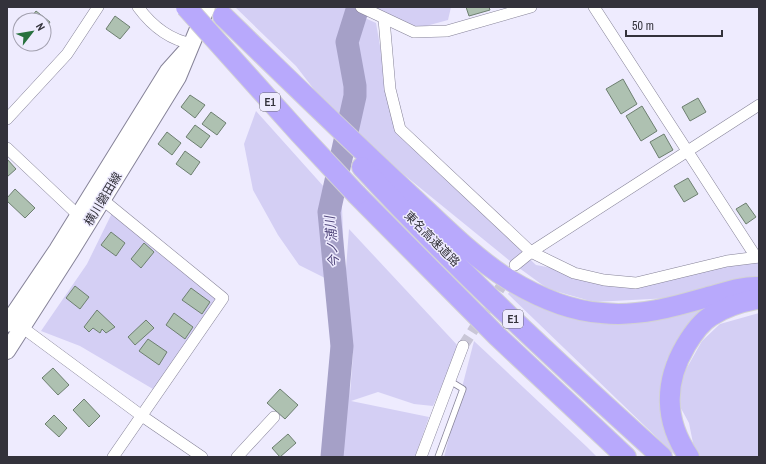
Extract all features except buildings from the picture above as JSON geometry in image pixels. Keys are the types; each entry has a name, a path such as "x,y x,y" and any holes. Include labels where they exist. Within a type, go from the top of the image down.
{"highway":[{"name":"東名高速道路","path":"186,7 357,195 497,336 626,457"},
{"path":"215,10 372,169 507,278 535,294 558,303 602,313 626,314 650,312 726,292 759,287"},
{"name":"東名高速道路","path":"372,169 513,319 590,393 662,457"},
{"path":"689,457 672,423 669,390 676,363 692,334 710,316 733,305 759,300"},
{"path":"577,410 612,457"}],"main road":[{"name":"横川磐田線","path":"7,352 103,200 178,77 193,44 215,10"},
{"name":"横川磐田線","path":"7,324 78,215 168,71 193,44"}],"street":[{"path":"7,119 67,54 98,7"},
{"path":"138,7 147,19 159,30 181,42 193,44"},
{"path":"361,7 414,32 447,31 531,7"},
{"path":"384,19 390,89 400,129 531,252 574,274 604,280 636,283 727,261 758,257 594,7"},
{"path":"515,265 531,252 759,104"},
{"path":"7,148 78,215"},
{"path":"103,200 223,298 114,457"},
{"path":"23,328 142,416 202,457"},
{"path":"421,457 463,346"},
{"path":"237,457 274,417"}],"lane":[{"path":"438,457 463,389 450,381"}],"shaded area":[{"path":"235,7 358,7 356,14 376,23 395,131 536,265 636,283 759,257 759,278 670,298 594,302 548,289 515,265 376,152 326,105 296,66"},
{"path":"373,7 451,7 448,20 415,29"},
{"path":"256,111 342,207 345,282 349,229 459,347 433,406 414,404 378,392 351,401 429,417 415,457 325,457 332,386 325,206 325,278 299,265 278,235 253,190 244,144","holes":["346,294 353,353 350,395"]},
{"path":"114,209 223,298 158,392 80,346 41,331 87,264"},
{"path":"510,291 567,316 708,307 681,338 666,361 663,403 677,457 508,294"},
{"path":"759,313 759,457 700,457 694,448 689,423 677,401 680,380 702,341 720,324"},
{"path":"474,341 587,447 597,457 444,457"}],"waterway":[{"name":"今ノ浦川","path":"332,457 342,346 329,212 355,96 355,86 347,42 358,7"}],"tunnel":[{"path":"463,346 509,274"}]}
